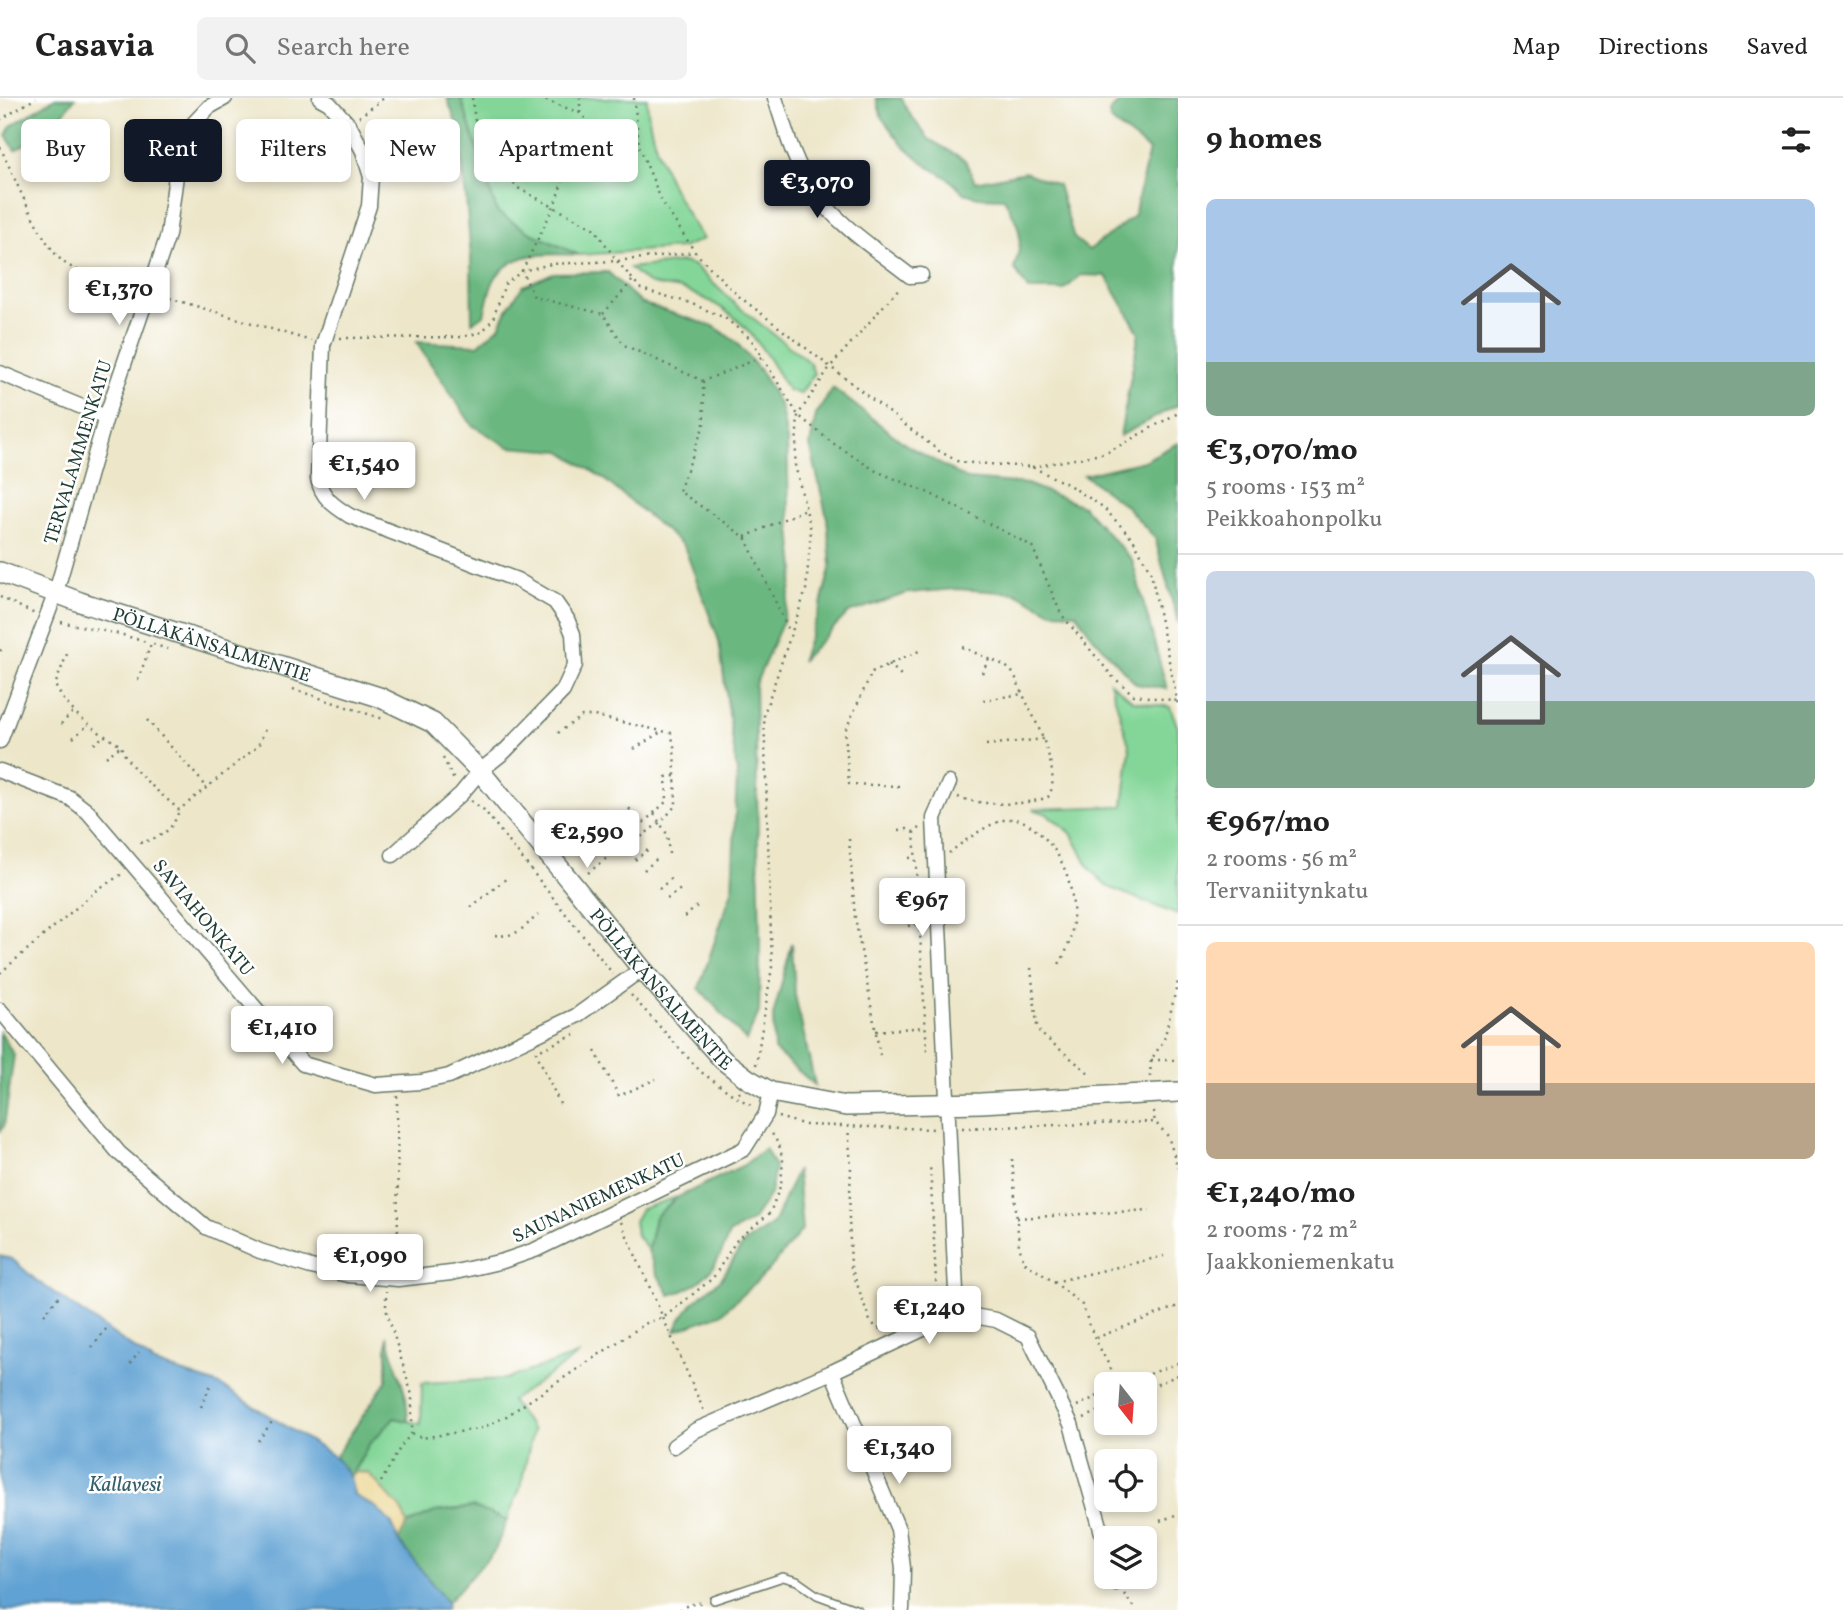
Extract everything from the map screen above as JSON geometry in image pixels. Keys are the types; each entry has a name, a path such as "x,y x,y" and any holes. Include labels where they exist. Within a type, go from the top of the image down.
{"street":[{"name":"TERVALAMMENKATU","path":"0,741 56,592 106,417 168,235 180,146 192,125 209,107 225,98"},
{"path":"320,98 329,103 344,119"},
{"path":"775,98 789,142 812,189 844,224 916,275"},
{"path":"351,129 363,151 371,177 369,206 323,345 317,479 320,489 326,498 350,516 517,580 555,602 567,619 573,634 575,664 563,691 505,751 480,771 461,794 393,855"},
{"path":"0,373 106,417"},
{"name":"PÖLLÄKÄNSALMENTIE","path":"0,572 80,603 379,696 433,723 480,771 642,969 723,1060 771,1092 846,1106 1178,1092"},
{"name":"SAVIAHONKATU","path":"0,771 70,798 88,812 303,1064 376,1085 421,1082 449,1076 576,1016 642,969"},
{"path":"947,788 934,818 934,827 957,1313"},
{"name":"SAUNANIEMENKATU","path":"0,1010 120,1153 206,1227 260,1251 312,1268 348,1275 392,1278 451,1273 503,1261 535,1250 744,1149 765,1114 771,1092"},
{"path":"674,1446 696,1430 832,1372 957,1313 996,1320 1028,1336 1068,1418 1100,1526"},
{"path":"832,1372 898,1529 903,1568 902,1610"}],"lane":[{"path":"714,1600 783,1577 797,1581 817,1595 858,1610"}],"path":[{"path":"0,120 36,98"},
{"path":"351,123 384,98"},
{"path":"472,98 477,128 487,155 518,188 595,229 641,289 690,303 725,318 751,339 799,415 831,442 876,471 929,494 1032,546 1061,614 1112,676 1133,695 1177,702 1151,573 1133,539 1103,507 1069,485 1032,467"},
{"path":"539,98 580,113 586,119"},
{"path":"580,98 580,113"},
{"path":"634,98 639,146 662,202 695,253 736,294 939,452 959,462 1032,467 1106,453 1178,413"},
{"path":"0,147 48,244 64,263 80,271 323,345 344,337 461,337 482,332 493,319 505,284 522,271 551,264 695,253"},
{"path":"562,182 522,271 534,298 603,314 624,345 703,381 762,357"},
{"path":"748,1079 757,1063 772,967 764,714 806,590 811,530 795,465 799,415 830,367 916,275"},
{"path":"603,314 633,279"},
{"path":"703,381 704,425 679,491 745,537 791,635"},
{"path":"745,537 806,509"},
{"path":"0,597 46,619 123,635 173,651"},
{"path":"138,680 151,643"},
{"path":"0,651 3,647"},
{"path":"947,788 964,799 984,803 1031,801 1048,797 1052,791 1044,739 1010,669 961,648"},
{"path":"899,786 849,784 845,731 872,672 919,651"},
{"path":"67,654 55,685 64,702 88,725 121,746 123,753 142,775 179,810"},
{"path":"981,675 989,659"},
{"path":"889,664 903,677"},
{"path":"283,685 395,723"},
{"path":"983,700 1023,694"},
{"path":"61,723 73,712"},
{"path":"558,733 582,716 619,720 671,733 674,745 676,805 674,810 641,837"},
{"path":"147,720 207,787"},
{"path":"73,738 88,725"},
{"path":"140,843 158,838 175,825 179,810 258,747 266,727"},
{"path":"634,749 663,731"},
{"path":"94,744 104,736"},
{"path":"986,745 1044,739"},
{"path":"106,757 121,746"},
{"path":"441,754 461,794 484,810 621,984 701,1072 736,1097"},
{"path":"624,815 630,809 643,822 654,814 667,801 666,777 675,776"},
{"path":"654,814 669,840 669,853"},
{"path":"936,858 945,856 997,822 1010,819 1024,821 1046,839 1061,858 1070,882 1073,901 1067,953 1059,964"},
{"path":"914,832 934,827"},
{"path":"899,830 914,832"},
{"path":"914,832 927,1052"},
{"path":"588,873 638,833"},
{"path":"849,839 855,917 880,1055"},
{"path":"635,860 650,848"},
{"path":"908,858 916,857"},
{"path":"644,870 658,858"},
{"path":"0,973 97,890 135,866"},
{"path":"659,889 673,877"},
{"path":"471,907 507,878"},
{"path":"667,899 682,888"},
{"path":"900,906 908,904 919,907"},
{"path":"685,917 697,906"},
{"path":"495,935 507,937 514,934 538,915"},
{"path":"908,926 919,924"},
{"path":"1031,968 1040,1033 1090,1074"},
{"path":"875,1031 925,1027"},
{"path":"560,1104 536,1052 579,1032"},
{"path":"595,1051 619,1096 656,1079"},
{"path":"1151,1060 1178,1060"},
{"path":"381,1482 401,1446 412,1433 412,1395 386,1310 392,1278 397,1083"},
{"path":"412,1433 422,1438 482,1428 505,1417 648,1322 663,1318 713,1278 736,1241 770,1213 781,1184 783,1160 771,1132 759,1124"},
{"path":"848,1126 851,1167 851,1267 870,1321 878,1329 933,1305 937,1300 930,1164"},
{"path":"1012,1160 1019,1246 1024,1262 1082,1305 1095,1339 1113,1372"},
{"path":"1016,1218 1150,1210"},
{"path":"616,1211 710,1424"},
{"path":"1054,1282 1164,1256"},
{"path":"44,1315 59,1296"},
{"path":"1095,1339 1178,1306"},
{"path":"92,1347 106,1329"},
{"path":"130,1364 139,1352"},
{"path":"1155,1372 1178,1363"},
{"path":"1157,1384 1178,1375"},
{"path":"201,1407 212,1382"},
{"path":"1068,1418 1094,1400"},
{"path":"1068,1418 1094,1411"},
{"path":"258,1441 274,1419"},
{"path":"1160,1521 1178,1514"},
{"path":"1121,1589 1136,1610"},
{"path":"679,1610 688,1605 714,1600"}],"green space":[{"path":"55,98 75,98 59,119 22,119"},
{"path":"447,98 461,98 474,139 474,182 488,182 497,212 531,233 579,255 534,255 513,262 496,277 484,315 472,322 471,258 460,119 455,119"},
{"path":"461,98 647,98 658,153 683,208 703,239 682,248 579,255 531,233 497,212 488,182 638,182 638,119 474,119 474,139"},
{"path":"876,98 901,98 929,139 965,160 975,182 1025,172 1058,185 1074,238 1089,250 1134,216 1149,150 1110,120 1109,112 1124,98 1178,98 1178,405 1120,436 1139,333 1106,276 1081,275 1064,290 1028,290 1014,268 1019,232 1004,198 978,197 964,193 949,179 927,166 901,143 882,118"},
{"path":"21,120 21,146 15,150 6,135 11,126"},
{"path":"683,262 695,266 735,304 810,363 814,374 800,394 788,390 758,343 721,307 684,290 651,284 630,268"},
{"path":"608,272 641,303 715,327 736,342 762,373 781,408 787,441 789,509 795,569 783,621 755,685 759,1012 746,1041 699,988 732,890 737,773 719,641 684,546 604,479 561,451 509,447 472,425 416,342 478,345 499,327 523,286 553,273"},
{"path":"833,388 905,444 967,479 1027,484 1083,506 1132,560 1167,689 1136,684 1091,635 1076,613 1052,612 1016,593 957,589 908,593 848,613 801,661 820,608 831,565 827,518 810,445 816,415"},
{"path":"1178,443 1178,623 1155,538 1127,507 1084,475 1144,461"},
{"path":"1110,682 1133,701 1170,707 1178,728 1178,915 1106,886 1090,869 1071,833 1047,814 1033,809 1123,806 1130,748"},
{"path":"792,943 795,995 815,1085 774,1050 773,1016"},
{"path":"0,1032 14,1055 4,1126 0,1131"},
{"path":"765,1148 775,1167 770,1194 753,1220 729,1234 715,1265 708,1273 692,1286 670,1295 656,1272 648,1250 655,1217 678,1197 744,1165"},
{"path":"797,1170 802,1230 768,1271 721,1314 675,1331 693,1303 721,1279 744,1243 773,1224"},
{"path":"677,1197 655,1217 648,1250 636,1234 634,1221 641,1209"},
{"path":"387,1336 406,1397 408,1421 394,1418 369,1444 350,1477 335,1457 387,1380"},
{"path":"580,1354 511,1401 533,1430 520,1489 507,1520 472,1507 435,1512 407,1524 401,1509 368,1473 354,1472 369,1444 394,1418 421,1424 422,1383 506,1379"},
{"path":"472,1507 507,1520 495,1550 447,1603 398,1540 407,1524 435,1512"}],"sand":[{"path":"354,1472 368,1473 401,1509 407,1524 398,1540 385,1518 354,1495 350,1477"}],"water":[{"name":"Kallavesi","path":"0,1256 12,1259 36,1280 155,1363 220,1385 335,1457 350,1477 354,1495 377,1508 392,1524 398,1540 447,1603 446,1610 0,1610"}]}
